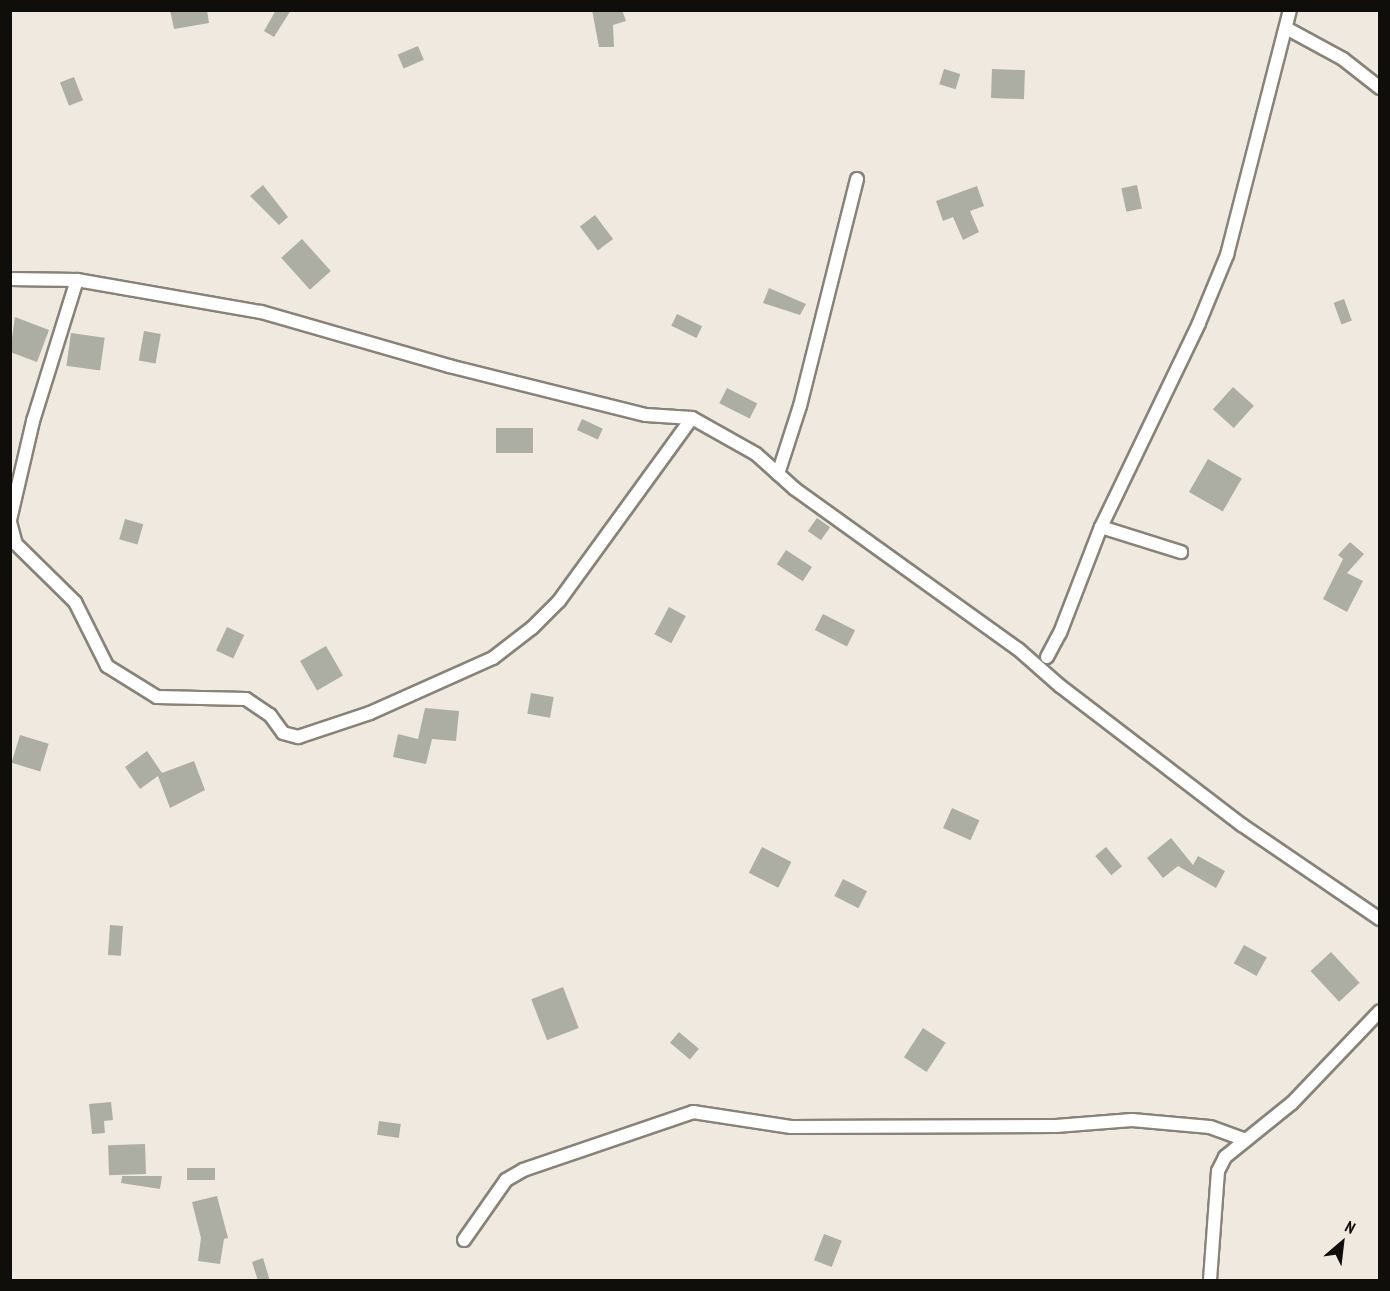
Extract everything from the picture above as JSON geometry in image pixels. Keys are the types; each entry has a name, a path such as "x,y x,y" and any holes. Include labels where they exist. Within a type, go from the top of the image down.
{"street":[{"path":"1047,657 1060,633 1101,527 1199,323 1227,255 1290,10"},
{"path":"1286,28 1343,59 1380,88"},
{"path":"778,474 800,405 857,178"},
{"path":"10,279 77,280 261,312 449,366 646,415 692,418 756,454 778,474 1018,649 1060,686 1242,825 1380,919"},
{"path":"77,280 33,421 10,521 16,543 75,602 107,666 157,697 246,699 270,715 283,733 298,737 370,713 493,658 532,628 559,601 692,418"},
{"path":"1101,527 1181,552"},
{"path":"1018,649 1047,657"},
{"path":"1047,657 1060,686"},
{"path":"1210,1281 1218,1171 1225,1157 1334,1062 1380,1011"},
{"path":"464,1239 506,1180 523,1170 693,1112 791,1127 1056,1126 1132,1120 1210,1127 1246,1140"}],"building":[{"path":"170,10 207,10 209,23 174,29"},
{"path":"276,10 291,10 274,37 264,31"},
{"path":"592,10 622,10 626,21 613,25 614,47 599,47"},
{"path":"418,46 424,60 404,68 398,55"},
{"path":"944,69 960,74 956,89 939,84"},
{"path":"992,69 1025,70 1024,99 991,98"},
{"path":"74,77 83,100 69,106 60,82"},
{"path":"263,185 288,217 279,225 250,196"},
{"path":"1137,185 1142,208 1126,212 1121,188"},
{"path":"977,186 984,206 970,211 979,232 963,240 953,217 943,221 936,201"},
{"path":"595,215 613,239 598,250 580,226"},
{"path":"302,239 331,271 310,290 281,258"},
{"path":"769,288 806,304 800,315 763,303"},
{"path":"1344,299 1352,321 1342,324 1334,303"},
{"path":"677,314 702,326 696,338 671,326"},
{"path":"15,317 49,330 37,362 10,352"},
{"path":"144,331 161,334 156,363 139,361"},
{"path":"71,333 105,338 100,370 66,366"},
{"path":"1233,387 1254,406 1234,428 1213,409"},
{"path":"727,388 757,403 750,419 719,403"},
{"path":"582,419 603,429 598,440 577,430"},
{"path":"496,428 533,428 533,453 496,453"},
{"path":"1208,459 1242,478 1223,511 1189,492"},
{"path":"817,518 830,527 821,540 808,531"},
{"path":"125,519 143,524 137,544 119,539"},
{"path":"1350,542 1364,554 1347,573 1363,581 1347,612 1323,599 1343,559 1338,555"},
{"path":"786,550 812,567 803,581 777,564"},
{"path":"669,607 686,616 671,643 654,634"},
{"path":"823,614 855,630 847,646 815,630"},
{"path":"227,627 244,635 233,659 216,651"},
{"path":"326,646 343,675 317,690 300,661"},
{"path":"531,693 554,697 550,718 527,714"},
{"path":"425,708 459,711 456,741 432,739 426,764 393,757 398,734 418,739"},
{"path":"20,735 49,744 40,772 12,763"},
{"path":"147,751 162,773 194,761 205,790 170,808 158,776 140,789 125,767"},
{"path":"952,808 979,820 970,840 943,828"},
{"path":"1171,838 1193,865 1198,856 1225,871 1216,888 1178,866 1163,878 1147,858"},
{"path":"762,847 791,862 778,888 749,873"},
{"path":"1106,847 1122,866 1111,875 1095,856"},
{"path":"843,879 867,891 858,908 834,896"},
{"path":"110,925 123,926 121,956 108,955"},
{"path":"1244,945 1267,958 1257,976 1234,963"},
{"path":"1331,952 1360,983 1339,1002 1311,971"},
{"path":"563,987 579,1028 547,1040 531,999"},
{"path":"923,1028 946,1043 927,1072 904,1057"},
{"path":"679,1032 699,1049 690,1059 670,1043"},
{"path":"111,1102 113,1120 104,1121 105,1133 92,1134 89,1104"},
{"path":"379,1121 401,1124 399,1138 377,1135"},
{"path":"145,1144 146,1174 109,1175 108,1145"},
{"path":"187,1168 215,1168 215,1180 187,1180"},
{"path":"122,1176 162,1176 160,1189 121,1183"},
{"path":"217,1196 228,1238 224,1239 220,1264 198,1261 201,1238 192,1202"},
{"path":"824,1234 842,1241 832,1267 814,1260"},
{"path":"263,1258 270,1281 258,1281 252,1262"}]}
